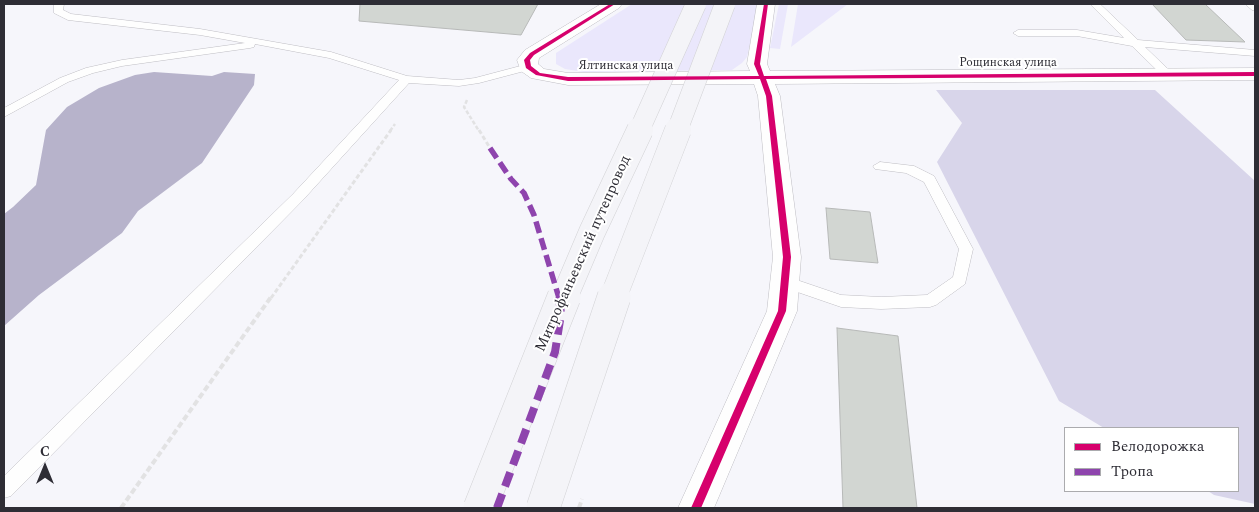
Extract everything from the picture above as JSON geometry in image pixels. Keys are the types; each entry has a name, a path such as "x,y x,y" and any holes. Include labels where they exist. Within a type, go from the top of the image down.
{"main road":[{"name":"Митрофаньевский путепровод","path":"480,508 548,335 592,232 668,70 696,4"},
{"path":"543,508 596,346 634,241 702,69 725,4"}],"street":[{"path":"528,68 528,60 532,54 613,4"},
{"path":"696,508 782,311 787,257 769,96 757,64 766,4"},
{"name":"Ялтинская улица","path":"528,68 538,74 568,78 761,77"},
{"name":"Рощинская улица","path":"761,77 1255,74"}],"lane":[{"path":"59,4 58,11 68,16 200,32 331,55 406,79 459,83 528,68"},
{"path":"1095,4 1168,75"},
{"path":"1250,4 1255,8"},
{"path":"1018,33 1077,33 1134,43 1255,53"},
{"path":"4,113 64,80 90,70 132,61 266,44"},
{"path":"4,489 298,197 406,79"},
{"path":"785,282 841,301 881,304 930,301 960,280 966,249 929,179 909,169 880,166"}],"path":[{"path":"475,81 464,107 490,148"},
{"path":"121,508 397,121"}],"shaded area":[{"path":"632,4 759,4 747,57 732,70 584,72 565,69 556,64 556,53"},
{"path":"779,4 788,4 780,49 770,48"},
{"path":"798,4 848,4 791,47"},
{"path":"154,72 212,76 224,72 255,74 254,85 202,163 138,211 122,233 39,295 4,326 4,214 36,185 46,130 67,107 99,88 135,75"},
{"path":"936,90 1155,90 1255,181 1255,504 1214,495 1210,492 1239,492 1239,427 1102,427 1059,401 937,162 962,123"}],"building":[{"path":"360,4 538,4 521,35 359,21"},
{"path":"1152,4 1205,4 1245,42 1186,40"},
{"path":"826,208 870,212 878,263 830,259"},
{"path":"837,328 898,336 917,508 843,508"}],"marked path":[{"path":"490,148 511,179 524,193 534,215 558,293 561,314 555,352 497,508"}],"cycle path":[{"path":"613,4 532,54 527,60 528,67 538,74 568,79 1255,74"},
{"path":"696,508 782,311 787,257 769,96 757,64 766,4"}]}
